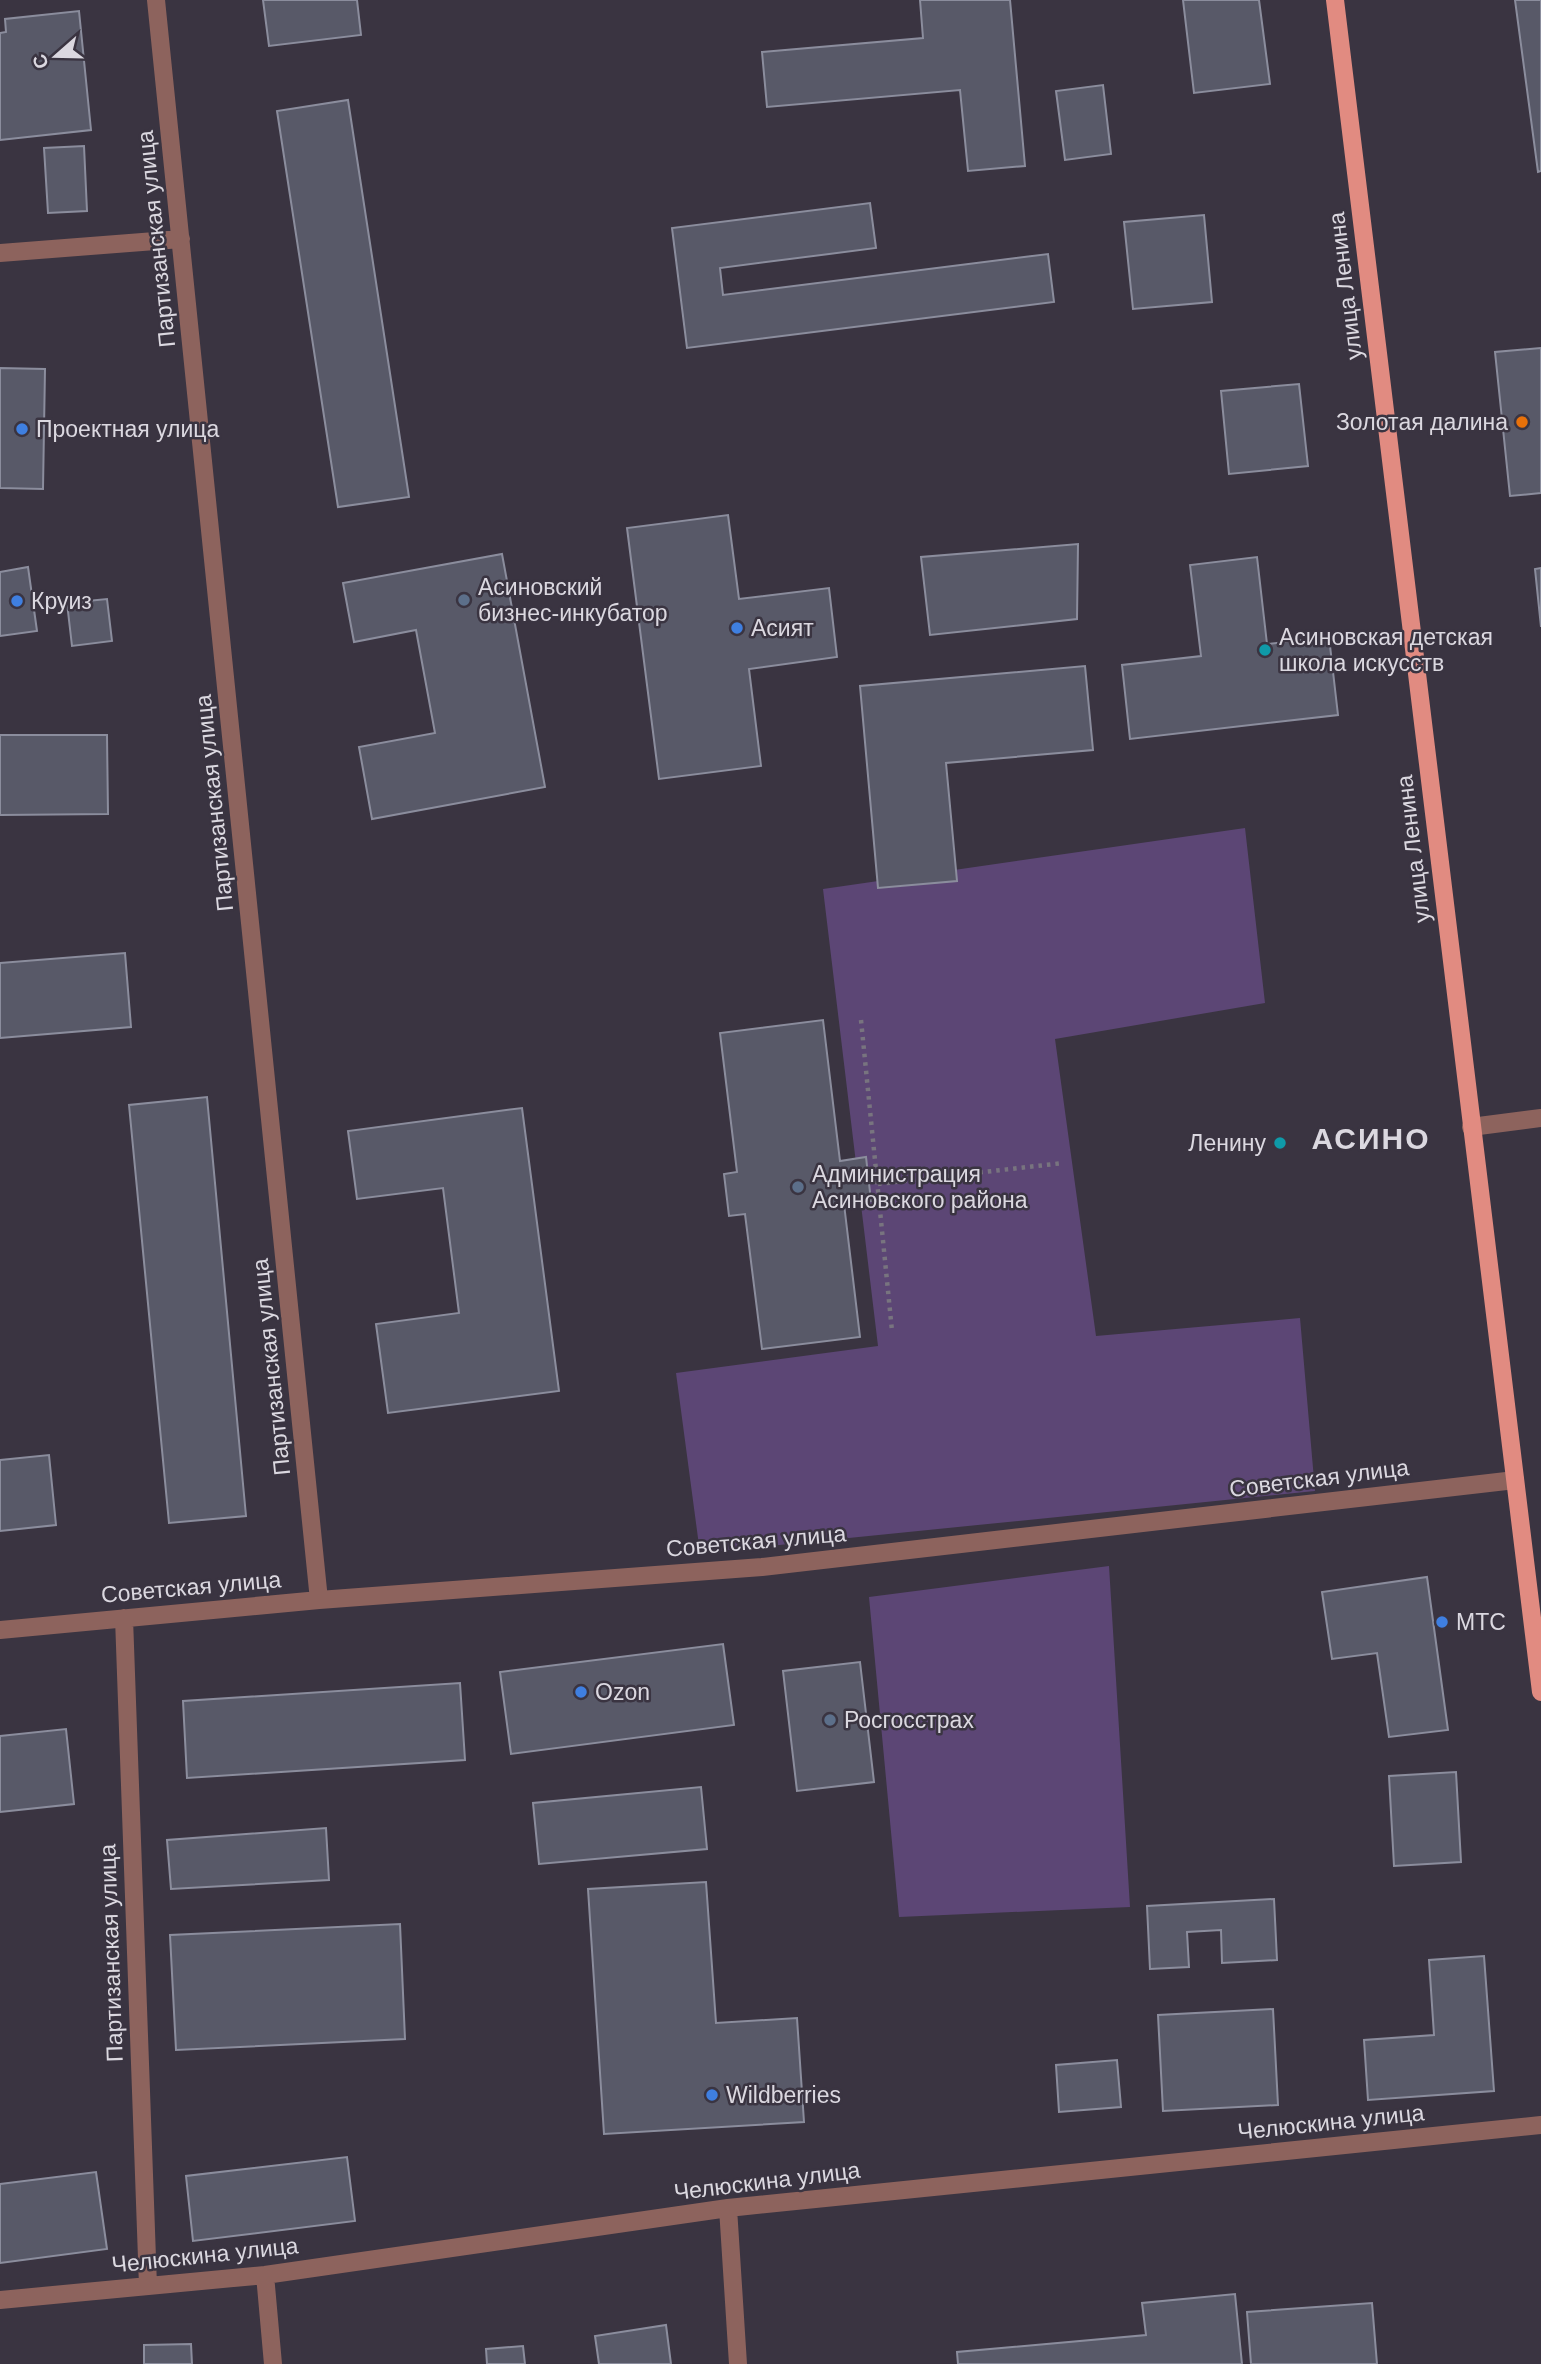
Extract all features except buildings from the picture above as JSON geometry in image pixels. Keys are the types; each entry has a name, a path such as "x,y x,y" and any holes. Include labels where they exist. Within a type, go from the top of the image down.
{"main road":[{"name":"улица Ленина","path":"1335,0 1541,1692"}],"street":[{"name":"Партизанская улица","path":"156,0 319,1600"},
{"path":"0,253 181,239"},
{"path":"1471,1127 1541,1118"},
{"name":"Советская улица","path":"0,1630 319,1600 762,1567 1515,1480"},
{"name":"Партизанская улица","path":"124,1618 148,2286"},
{"name":"Челюскина улица","path":"0,2300 265,2275 728,2208 1541,2126"},
{"path":"728,2208 738,2364"},
{"path":"265,2275 273,2364"}],"path":[{"path":"861,1020 892,1331"},
{"path":"878,1184 1062,1163"}],"shaded area":[{"path":"1245,828 1265,1003 1055,1039 1096,1336 1300,1318 1315,1491 700,1553 676,1373 878,1346 823,889"},
{"path":"1109,1566 1130,1907 899,1917 869,1597"}],"place":[{"name":"Золотая далина","path":"1522,422"},
{"name":"Проектная улица","path":"22,429"},
{"name":"Асиновский бизнес-инкубатор","path":"464,600"},
{"name":"Круиз","path":"17,601"},
{"name":"Асият","path":"737,628"},
{"name":"Асиновская детская школа искусств","path":"1265,650"},
{"name":"Ленину","path":"1280,1143"},
{"name":"Администрация Асиновского района","path":"798,1187"},
{"name":"МТС","path":"1442,1622"},
{"name":"Ozon","path":"581,1692"},
{"name":"Росгосстрах","path":"830,1720"},
{"name":"Wildberries","path":"712,2095"}],"district":[{"name":"АСИНО","path":"1371,1139"}]}
